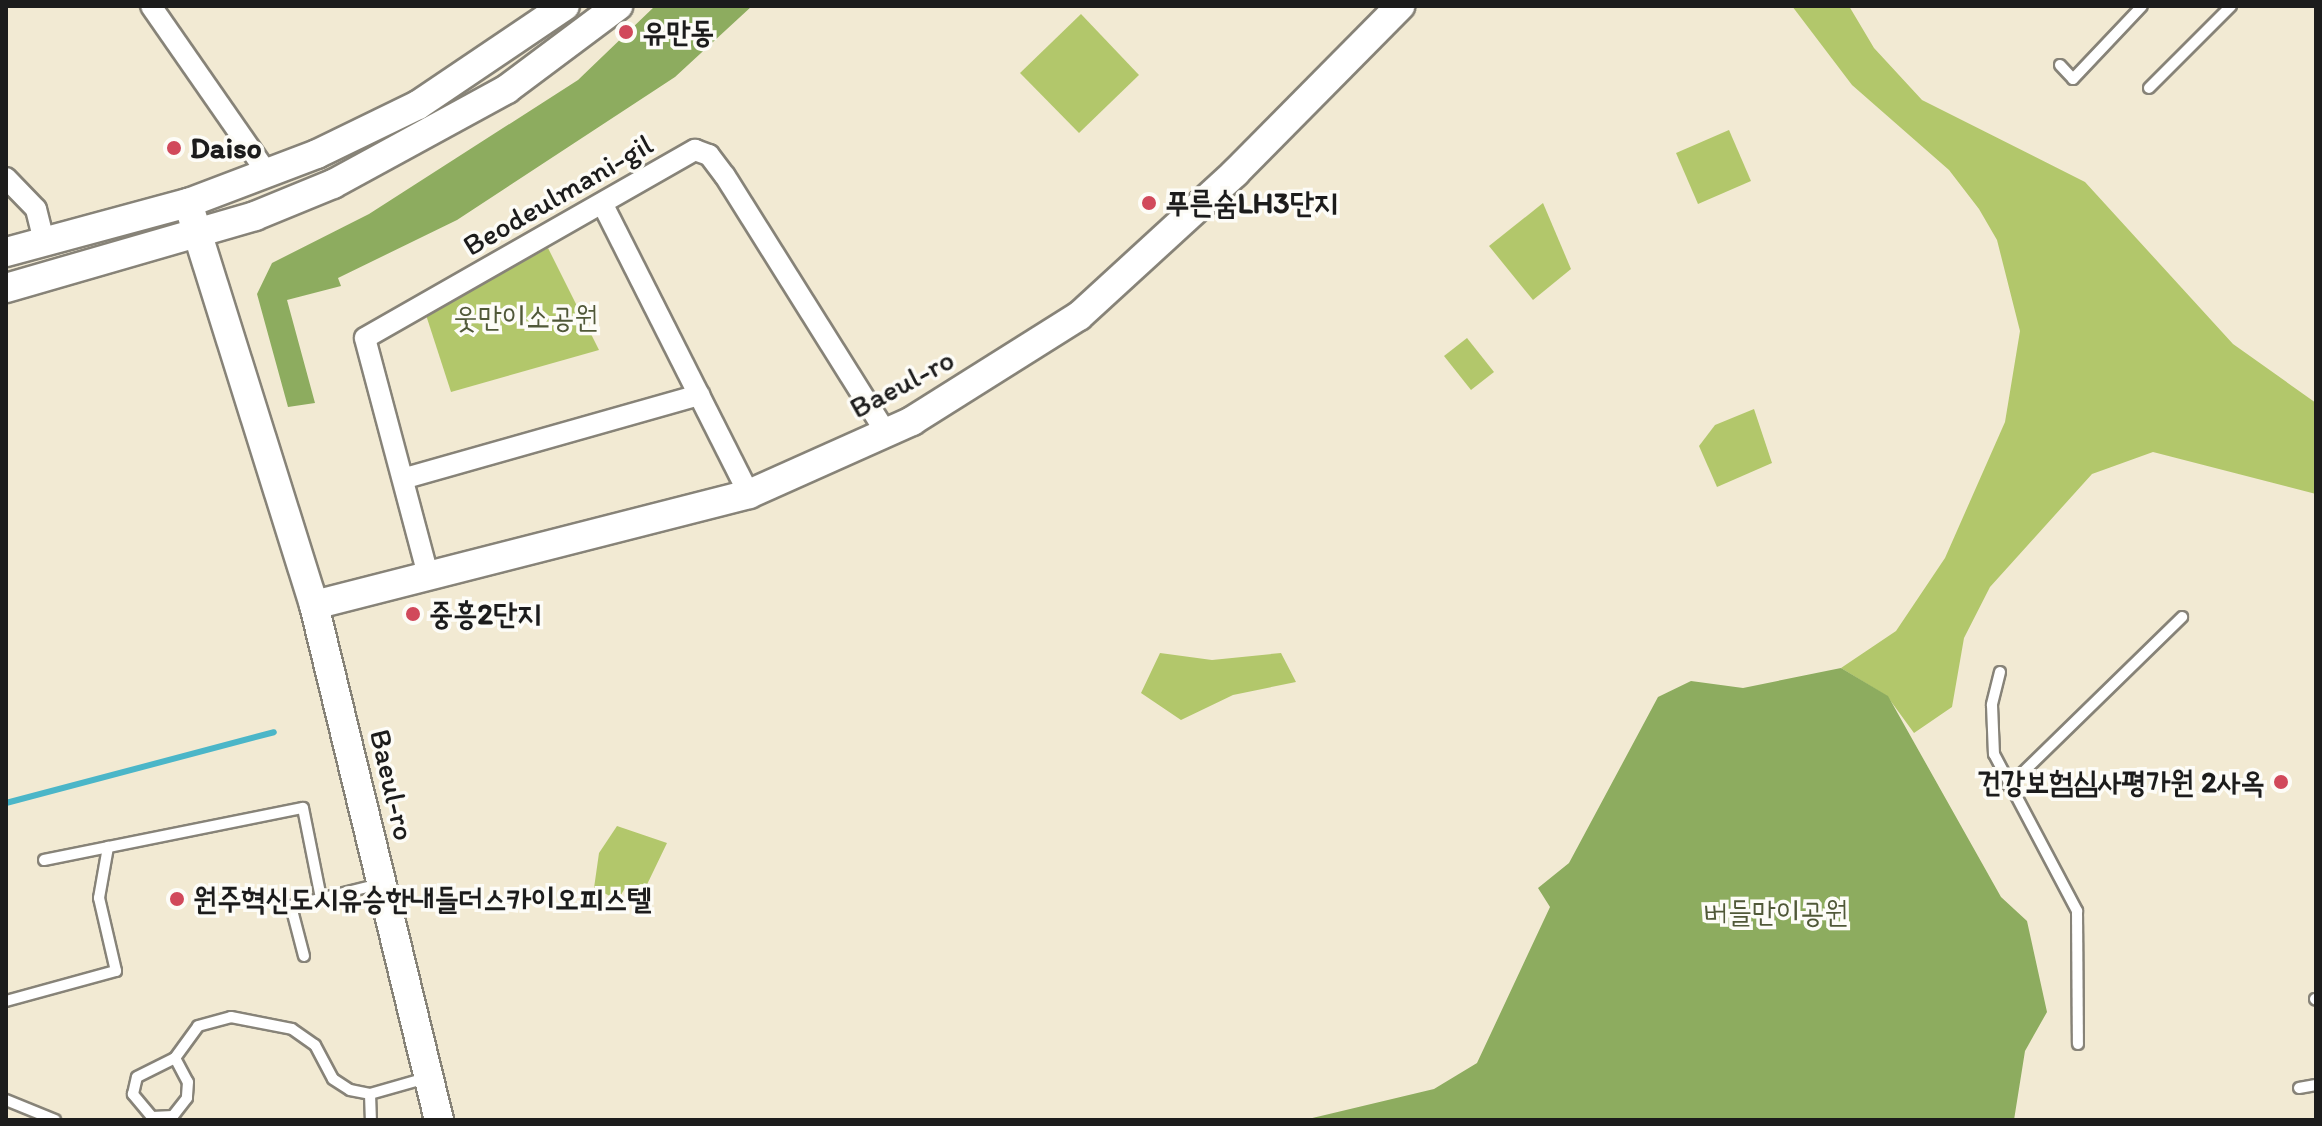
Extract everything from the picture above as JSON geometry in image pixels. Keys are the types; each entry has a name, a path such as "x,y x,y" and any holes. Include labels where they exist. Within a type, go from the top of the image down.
{"street":[{"path":"151,6 267,173"},
{"path":"6,252 188,203 267,173 418,105 565,6"},
{"path":"6,288 200,233 333,184 447,125 618,6"},
{"name":"Baeul-ro","path":"314,605 749,494 886,433 1079,316 1235,173 1400,6"},
{"name":"Beodeulmani-gil","path":"428,575 406,478 365,338 695,150 709,155 886,433"},
{"path":"6,178 36,209 44,241"},
{"name":"Baeul-ro","path":"188,203 200,233 314,605 379,884 439,1120"},
{"path":"603,205 749,494"},
{"path":"406,478 700,395"}],"lane":[{"path":"2060,65 2073,79 2142,6"},
{"path":"2149,88 2231,6"},
{"path":"2009,786 2182,617"},
{"path":"2000,672 1992,705 1994,754 2077,911 2078,1044"},
{"path":"44,860 303,808 321,898"},
{"path":"6,1001 116,971 99,898 108,847"},
{"path":"304,956 291,906 379,884"},
{"path":"175,1058 188,1082 187,1098 173,1116 152,1117 133,1094 137,1077 175,1058 198,1026 231,1017 261,1020 304,1037 333,1079 370,1094 428,1077"},
{"path":"2299,1088 2316,1085"},
{"path":"370,1094 371,1120"},
{"path":"6,1100 55,1120"}],"green space":[{"path":"655,6 752,6 675,77 457,220 338,278 341,286 287,300 315,403 288,407 257,294 272,263 369,214 578,80"},
{"path":"1792,6 1849,6 1874,48 1922,100 2085,182 2233,344 2316,403 2316,494 2153,452 2092,474 1990,587 1964,638 1952,707 1914,733 1887,696 1841,668 1896,631 1945,558 2005,422 2020,331 1997,240 1979,209 1949,170 1852,85"},
{"path":"1081,14 1139,75 1079,133 1020,73"},
{"path":"1729,130 1751,181 1698,204 1676,153"},
{"path":"1543,203 1571,269 1533,300 1489,246"},
{"name":"웃만이소공원","path":"548,248 599,350 451,392 426,315"},
{"path":"1467,338 1494,372 1471,390 1444,356"},
{"path":"1754,409 1772,463 1717,487 1699,446 1715,425"},
{"path":"1160,653 1212,660 1281,653 1296,682 1233,695 1181,720 1141,693"},
{"name":"버들만이공원","path":"1841,668 1888,696 2001,897 2027,921 2047,1012 2025,1051 2014,1120 1304,1120 1434,1089 1477,1063 1550,907 1538,888 1569,863 1658,697 1691,681 1743,688"},
{"path":"617,826 667,843 641,897 625,888 618,900 594,888 599,853"}],"waterway":[{"path":"6,803 274,732"}],"place":[{"name":"유만동","path":"626,32"},
{"name":"Daiso","path":"174,148"},
{"name":"푸른숨LH3단지","path":"1149,203"},
{"name":"중흥2단지","path":"413,614"},
{"name":"건강보험심사평가원 2사옥","path":"2281,782"},
{"name":"원주혁신도시유승한내들더스카이오피스텔","path":"177,899"}]}
